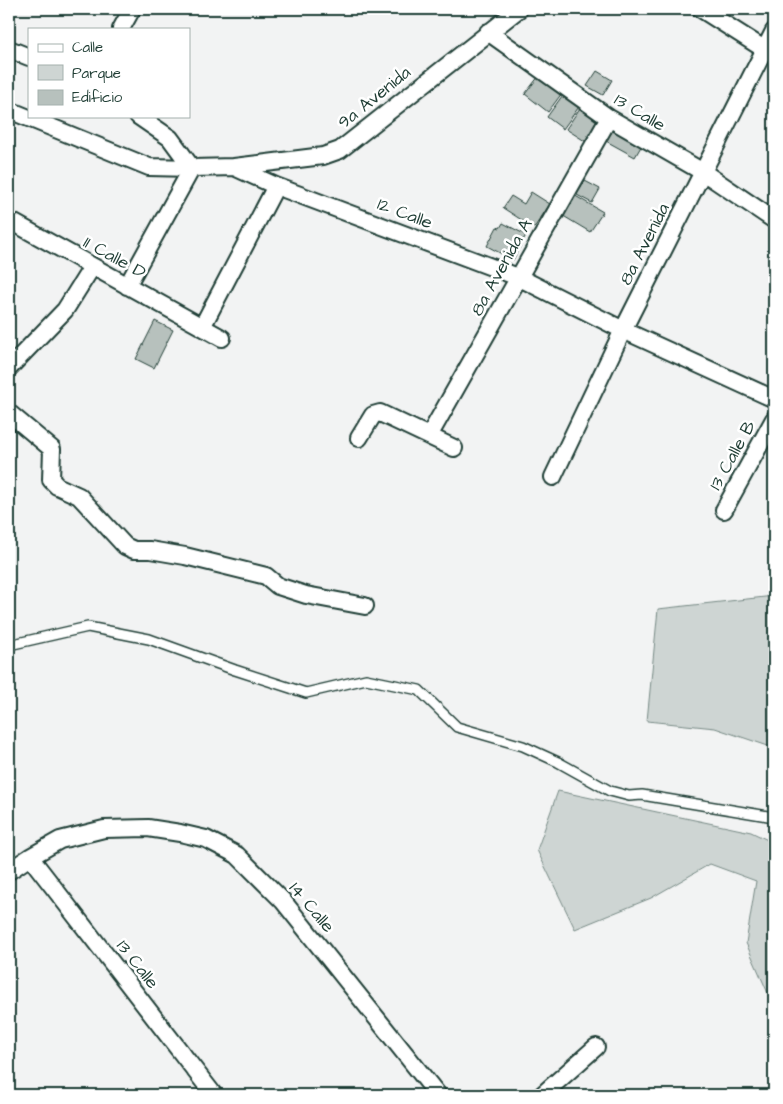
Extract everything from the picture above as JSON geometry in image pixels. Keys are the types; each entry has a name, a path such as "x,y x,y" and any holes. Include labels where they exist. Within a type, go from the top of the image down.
{"street":[{"path":"122,28 132,9"},
{"name":"9a Avenida","path":"234,167 323,156 340,150 518,9"},
{"path":"701,9 764,50"},
{"name":"13 Calle","path":"488,32 609,118 704,172 774,220"},
{"name":"8a Avenida","path":"553,477 623,330 774,32"},
{"path":"9,48 28,57"},
{"name":"12 Calle","path":"9,110 28,118"},
{"name":"12 Calle","path":"29,118 149,167 234,167 276,186 518,278 623,330 774,399"},
{"path":"127,286 192,168 170,138 141,118"},
{"name":"8a Avenida A","path":"429,436 609,118"},
{"path":"202,327 276,186"},
{"name":"11 Calle D","path":"9,220 222,338"},
{"path":"9,368 64,310 92,267"},
{"path":"9,413 52,449 51,480 57,486 79,496 125,546 134,550 150,550 185,556 266,576 278,586 306,595 365,606"},
{"path":"359,438 372,415 380,413 454,448"},
{"name":"13 Calle B","path":"724,510 774,419"},
{"name":"14 Calle","path":"9,871 60,840 104,829 148,828 180,833 206,839 237,855 283,901 438,1095"},
{"name":"13 Calle","path":"30,857 214,1095"},
{"path":"542,1095 596,1047"}],"lane":[{"path":"9,645 88,627 149,638 235,670 306,693 366,679 419,690 457,727 523,746 558,762 610,791 629,796 642,795 774,817"}],"green space":[{"path":"774,596 774,748 715,728 647,721 658,609"},
{"path":"558,791 751,832 774,843 774,1007 746,943 756,881 710,864 651,898 575,929 537,850"}],"building":[{"path":"597,71 612,80 603,95 587,86"},
{"path":"539,76 562,93 548,112 525,94"},
{"path":"565,92 581,104 563,129 547,117"},
{"path":"582,105 604,119 588,143 566,129"},
{"path":"615,127 643,143 635,157 606,141"},
{"path":"585,181 600,189 592,203 577,195"},
{"path":"531,192 550,204 534,228 503,208 511,196 524,204"},
{"path":"572,194 603,212 590,232 560,214"},
{"path":"503,223 526,235 513,260 487,246 497,227 500,228"},
{"path":"155,321 173,330 154,368 136,359"}]}
